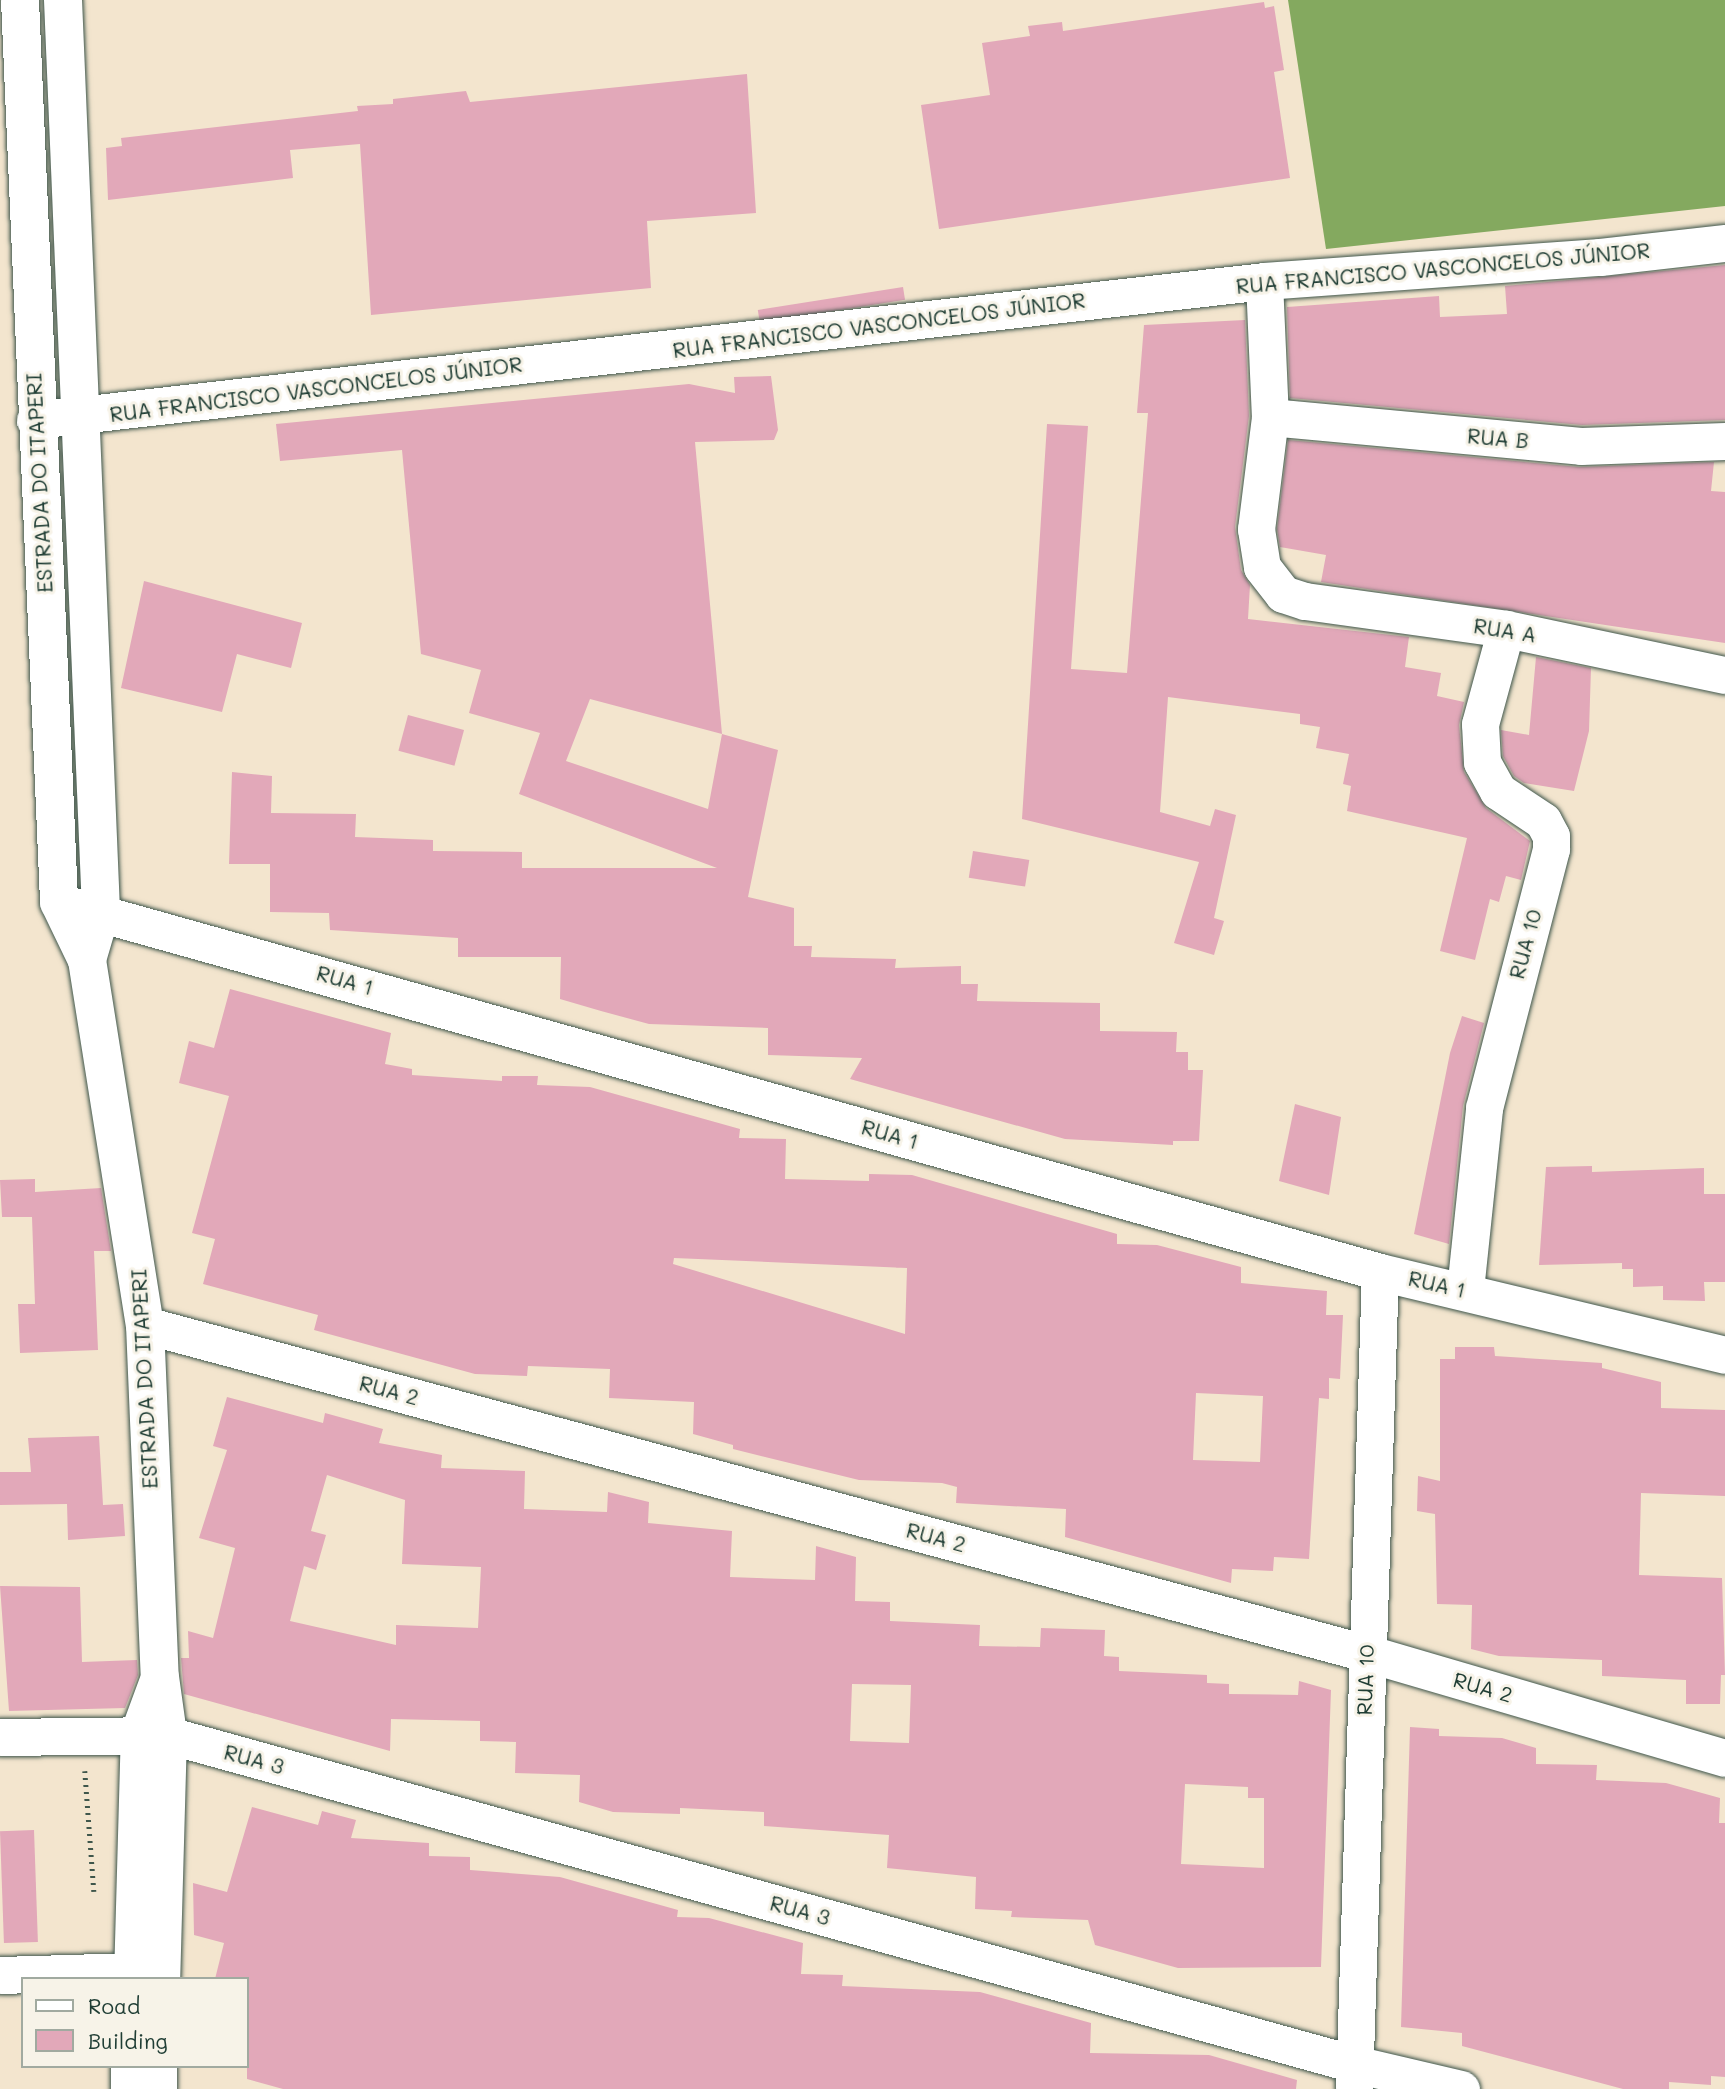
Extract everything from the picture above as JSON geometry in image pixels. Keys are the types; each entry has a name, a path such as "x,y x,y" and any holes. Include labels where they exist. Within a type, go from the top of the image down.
{"street":[{"name":"ESTRADA DO ITAPERI","path":"20,0 35,420 59,902 87,960 145,1325 160,1677 154,1734 142,1976"},
{"name":"ESTRADA DO ITAPERI","path":"63,0 101,912 87,960"},
{"name":"RUA FRANCISCO VASCONCELOS JÚNIOR","path":"35,420 1264,281 1601,257 1725,243"},
{"path":"1264,281 1270,417"},
{"name":"RUA B","path":"1270,417 1581,446 1725,441"},
{"name":"RUA A","path":"1270,417 1256,529 1262,567 1283,594 1305,601 1506,629 1725,675"},
{"name":"RUA 10","path":"1465,1290 1484,1108 1521,951 1551,849 1551,836 1543,821 1498,791 1482,762 1480,724 1506,629"},
{"name":"RUA 1","path":"59,902 1380,1272 1465,1290 1725,1355"},
{"name":"RUA 10","path":"1354,2076 1380,1272"},
{"name":"RUA 2","path":"145,1325 1366,1653 1725,1758"},
{"name":"RUA 3","path":"0,1737 154,1734 1354,2076 1461,2089"},
{"path":"0,1975 142,1976"},
{"path":"130,2068 130,2089"},
{"path":"158,2068 158,2089"}],"path":[{"path":"82,1736 93,1836 94,1896"}],"green space":[{"path":"1288,0 1725,0 1725,206 1326,249"}],"building":[{"path":"1264,2 1265,8 1274,6 1284,70 1274,72 1290,178 939,229 921,105 990,95 982,43 1030,36 1028,26 1062,22 1063,31"},
{"path":"747,74 756,213 647,221 651,288 371,315 360,144 290,150 293,178 108,200 106,148 122,146 121,138 358,111 357,106 393,104 393,99 466,91 470,102"},
{"path":"1725,265 1725,420 1582,425 1290,398 1287,307 1439,296 1440,317 1507,314 1505,286"},
{"path":"903,287 905,300 760,323 758,310"},
{"path":"1245,320 1249,416 1235,527 1241,570 1250,585 1248,619 1409,637 1405,667 1441,673 1437,696 1464,702 1459,725 1464,772 1486,808 1530,841 1521,880 1506,876 1499,902 1490,899 1475,960 1440,951 1467,838 1347,811 1351,786 1343,784 1349,754 1316,748 1320,727 1300,724 1300,714 1168,697 1160,812 1210,826 1215,809 1236,815 1214,918 1224,921 1214,955 1174,943 1199,862 1022,819 1047,424 1088,426 1071,669 1127,673 1148,413 1137,413 1144,325"},
{"path":"771,376 778,430 774,440 695,442 722,734 778,750 748,897 794,908 794,946 812,946 811,957 896,959 895,968 961,966 961,984 978,984 977,1001 1100,1003 1100,1031 1177,1032 1176,1052 1188,1052 1188,1070 1203,1070 1199,1141 1173,1141 1173,1145 1065,1139 850,1079 862,1058 768,1055 768,1028 649,1024 560,999 561,957 458,957 458,938 330,930 329,913 270,912 270,864 229,864 232,772 272,776 271,813 356,814 355,837 433,840 433,851 522,852 522,868 717,868 519,794 540,733 469,713 481,670 421,654 402,450 280,461 276,424 689,384 735,393 734,377","holes":["590,699 722,734 708,809 566,761"]},
{"path":"1288,440 1579,467 1714,462 1711,491 1725,492 1725,643 1321,582 1326,555 1280,547 1277,529"},
{"path":"144,581 302,623 291,668 237,654 222,712 121,688"},
{"path":"1536,657 1591,668 1589,731 1574,791 1524,783 1514,776 1503,756 1501,730 1529,735"},
{"path":"408,715 464,730 454,766 398,751"},
{"path":"973,851 1029,860 1025,887 969,878"},
{"path":"230,989 391,1033 385,1064 412,1069 412,1075 502,1081 502,1076 538,1076 537,1085 590,1087 740,1129 739,1138 786,1139 785,1179 869,1181 869,1174 912,1175 1117,1234 1117,1244 1157,1245 1241,1267 1241,1283 1327,1291 1326,1315 1343,1315 1340,1379 1329,1378 1329,1399 1319,1398 1309,1559 1274,1557 1273,1571 1232,1569 1231,1583 1065,1537 1066,1509 956,1503 957,1487 942,1483 859,1480 733,1449 733,1445 693,1434 694,1402 609,1398 610,1369 528,1366 527,1376 475,1374 314,1330 318,1315 203,1284 215,1239 192,1233 229,1096 179,1083 189,1041 214,1048","holes":["674,1258 907,1268 905,1334 673,1264","1196,1393 1263,1396 1260,1462 1193,1460"]},
{"path":"1462,1016 1484,1023 1463,1106 1449,1244 1414,1234 1450,1053"},
{"path":"1295,1104 1341,1117 1329,1195 1279,1181"},
{"path":"1592,1166 1592,1172 1704,1168 1704,1194 1725,1194 1725,1282 1704,1282 1705,1301 1663,1300 1663,1286 1633,1287 1633,1269 1622,1269 1622,1263 1539,1265 1546,1167"},
{"path":"35,1179 35,1192 101,1188 111,1251 94,1251 98,1350 20,1353 18,1304 35,1304 32,1217 2,1217 0,1180"},
{"path":"1455,1347 1494,1347 1495,1356 1602,1363 1602,1368 1661,1382 1661,1408 1725,1410 1725,1496 1641,1493 1639,1575 1722,1578 1725,1675 1721,1675 1720,1704 1686,1704 1686,1680 1602,1676 1602,1660 1499,1656 1471,1649 1472,1605 1437,1604 1435,1514 1417,1511 1418,1476 1440,1481 1440,1359 1455,1359"},
{"path":"227,1397 323,1423 325,1413 383,1429 379,1443 442,1455 441,1468 525,1471 524,1509 607,1512 608,1492 649,1502 648,1523 732,1531 730,1577 815,1580 816,1546 856,1557 855,1601 890,1602 890,1621 980,1625 979,1646 1040,1647 1041,1628 1105,1630 1104,1656 1119,1657 1119,1671 1207,1675 1207,1683 1229,1684 1229,1694 1298,1695 1299,1681 1331,1690 1321,1967 1178,1968 1095,1945 1088,1920 1011,1917 1012,1911 975,1909 976,1877 887,1868 889,1835 764,1826 764,1812 680,1808 680,1814 613,1812 579,1802 580,1775 515,1773 516,1742 480,1741 480,1721 391,1719 390,1751 184,1694 181,1658 189,1658 188,1631 213,1638 235,1548 199,1538 227,1450 213,1446","holes":["327,1475 405,1500 402,1564 481,1567 478,1628 396,1625 396,1645 290,1621 304,1566 316,1570 326,1535 311,1531","852,1684 911,1685 909,1743 850,1741","1185,1784 1248,1787 1248,1798 1264,1798 1264,1868 1181,1864"]},
{"path":"99,1436 103,1505 123,1504 125,1536 68,1540 67,1504 0,1505 0,1472 31,1472 28,1438"},
{"path":"0,1586 80,1587 82,1662 137,1660 138,1675 125,1708 9,1711"},
{"path":"1410,1727 1439,1729 1439,1736 1502,1738 1536,1748 1536,1764 1597,1765 1596,1780 1666,1783 1720,1798 1719,1823 1725,1823 1725,2077 1711,2076 1711,2085 1669,2082 1669,2089 1623,2089 1462,2046 1462,2033 1401,2027"},
{"path":"252,1807 318,1825 322,1811 356,1820 351,1838 429,1843 429,1856 470,1857 470,1870 560,1877 678,1910 677,1917 709,1918 803,1943 801,1974 843,1975 842,1986 980,1992 1091,2023 1090,2053 1209,2055 1297,2080 1296,2089 283,2089 247,2079 248,1977 216,1977 224,1943 194,1935 193,1883 227,1892"},
{"path":"34,1830 38,1942 4,1943 0,1831"}]}
